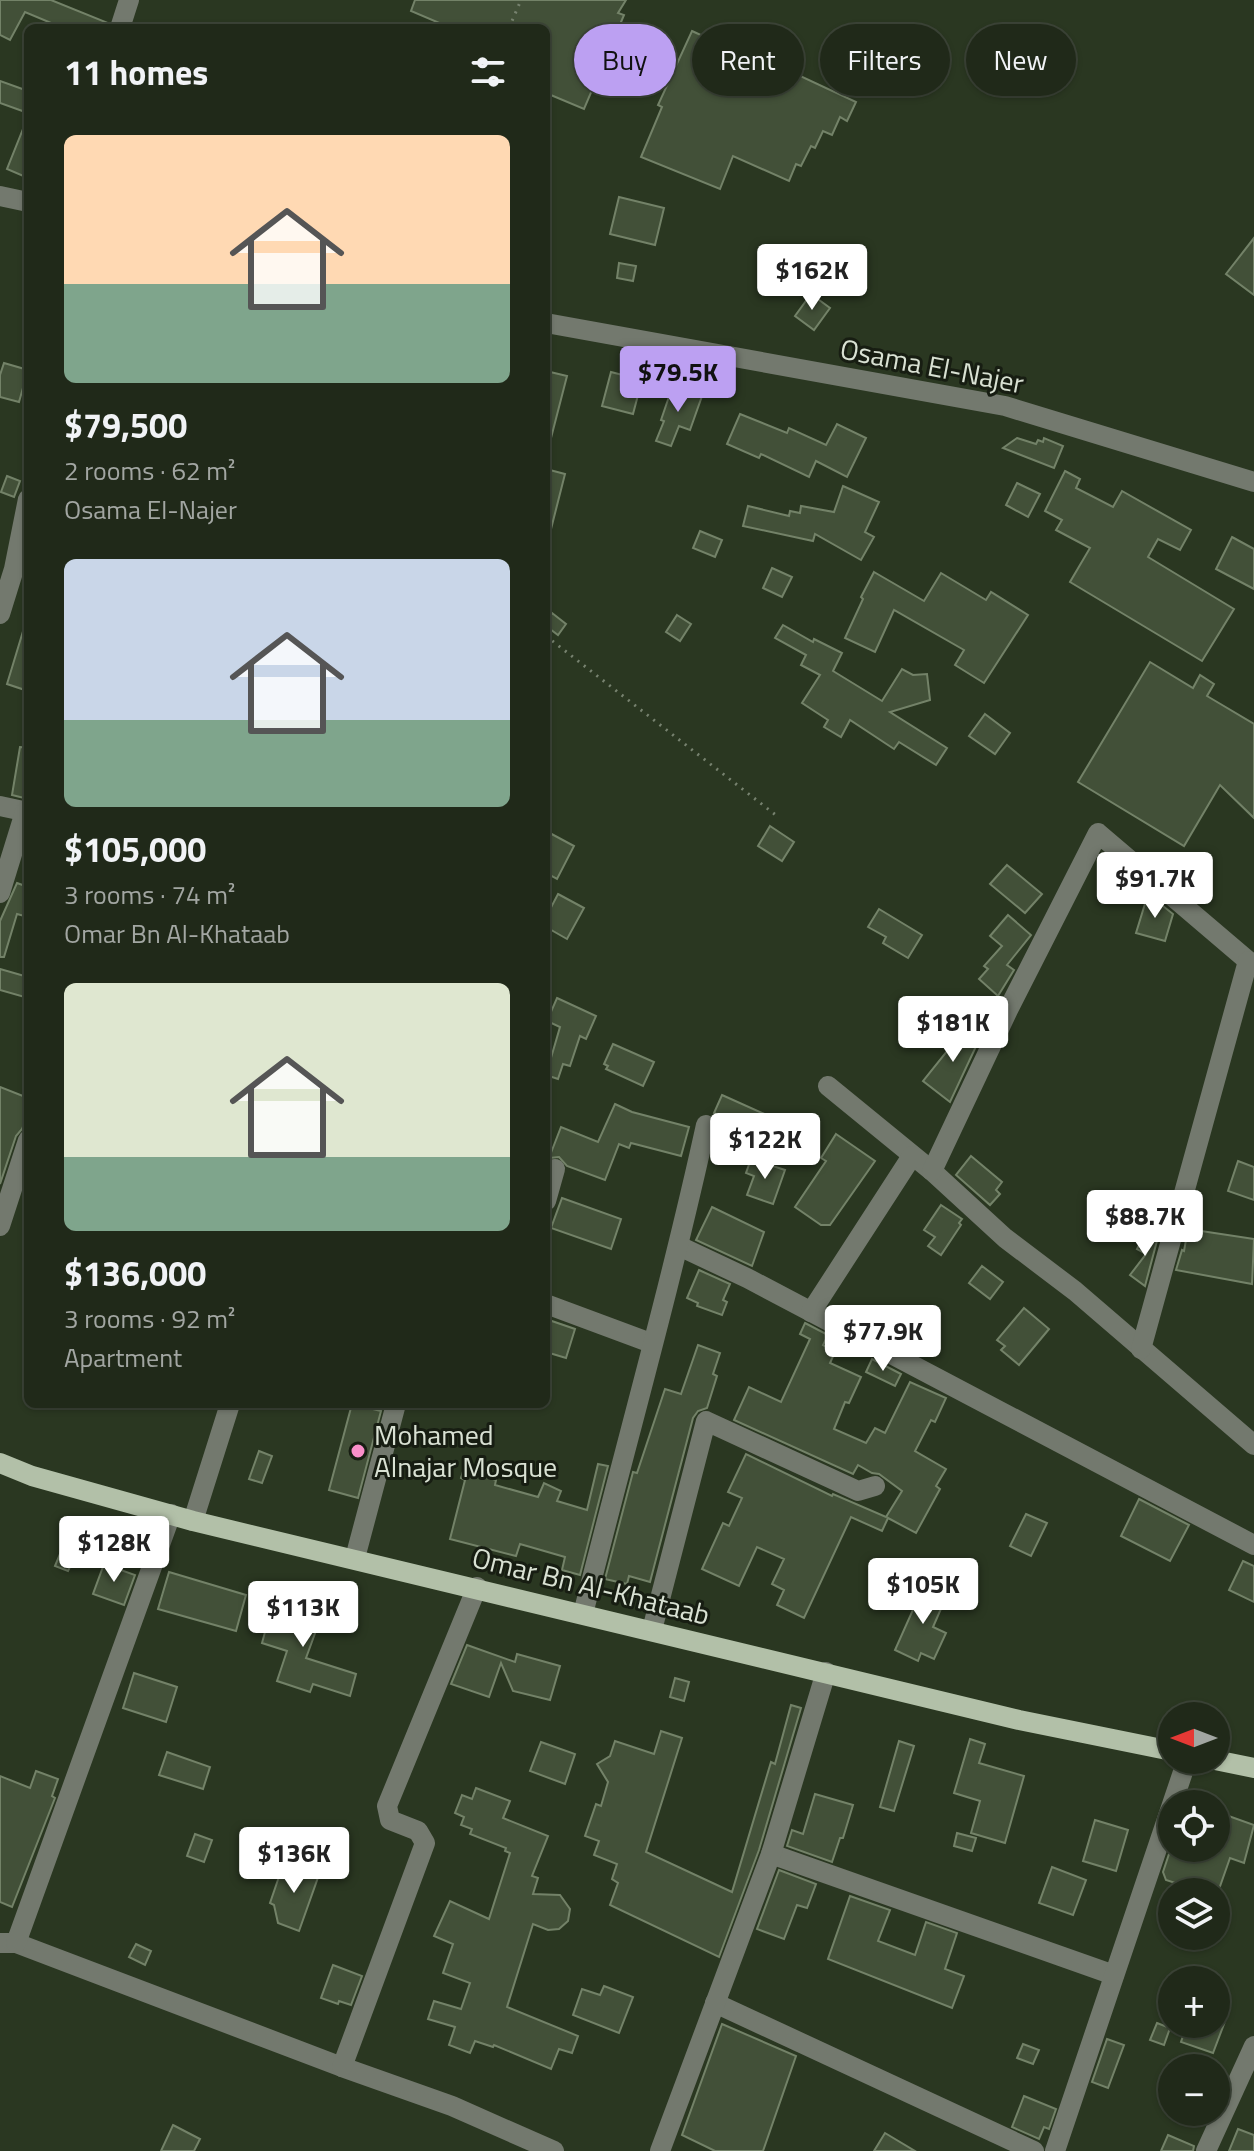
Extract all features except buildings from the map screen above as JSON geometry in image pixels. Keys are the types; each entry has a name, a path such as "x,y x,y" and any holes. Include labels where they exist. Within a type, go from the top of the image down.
{"main road":[{"name":"Omar Bn Al-Khataab","path":"0,1463 32,1476 193,1521 1019,1720 1158,1748"},
{"path":"1230,1763 1254,1768"}],"street":[{"path":"121,24 129,0"},
{"path":"0,196 24,201"},
{"name":"Osama El-Najer","path":"550,324 1005,406 1254,482"},
{"path":"0,614 14,569 24,519"},
{"path":"0,806 24,812"},
{"path":"0,893 24,818"},
{"path":"932,1171 1008,1010 1098,833 1251,964 1141,1349"},
{"path":"828,1086 932,1171 1005,1238 1075,1291 1254,1445"},
{"path":"583,1614 651,1343 679,1246 706,1125"},
{"path":"0,1226 24,1152"},
{"path":"811,1312 912,1156"},
{"path":"550,1187 555,1169"},
{"path":"679,1246 1254,1545"},
{"path":"550,1305 651,1343"},
{"path":"193,1521 229,1408"},
{"path":"355,1558 395,1408"},
{"path":"652,1630 706,1421 858,1491 875,1486"},
{"path":"171,1514 8,1943 452,2106 554,2151"},
{"path":"342,2067 425,1843 418,1831 390,1820 387,1806 477,1587"},
{"path":"660,2151 771,1854 826,1672"},
{"path":"1055,2151 1182,1774"},
{"path":"771,1854 1114,1975"},
{"path":"715,2003 1034,2151"},
{"path":"1206,2151 1254,2046"}],"path":[{"path":"511,24 521,0"},
{"path":"550,639 777,816"}],"place":[{"name":"Mohamed Alnajar Mosque","path":"358,1451"}]}
